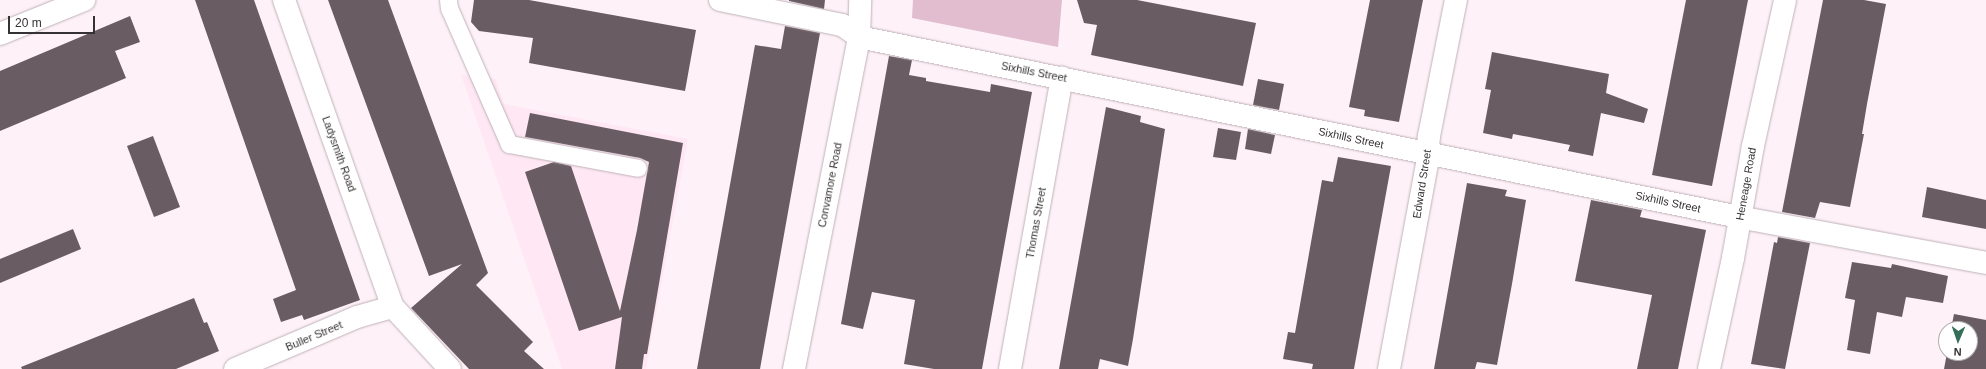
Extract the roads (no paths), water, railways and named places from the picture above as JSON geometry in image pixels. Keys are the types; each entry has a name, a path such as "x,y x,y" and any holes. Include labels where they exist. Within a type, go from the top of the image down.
{"street":[{"path":"0,34 84,0"},
{"name":"Ladysmith Road","path":"284,0 393,307"},
{"name":"Sixhills Street","path":"720,0 842,25 859,37 1427,154 1986,264"},
{"name":"Convamore Road","path":"794,369 859,37 860,0"},
{"name":"Edward Street","path":"1389,369 1429,136 1456,0"},
{"name":"Heneage Road","path":"1709,369 1741,217 1753,146 1785,0"},
{"name":"Thomas Street","path":"1010,369 1062,78"},
{"path":"393,307 450,369"},
{"name":"Buller Street","path":"235,369 357,317 393,307"}],"lane":[{"path":"448,0 449,8 509,144 638,168"}]}
